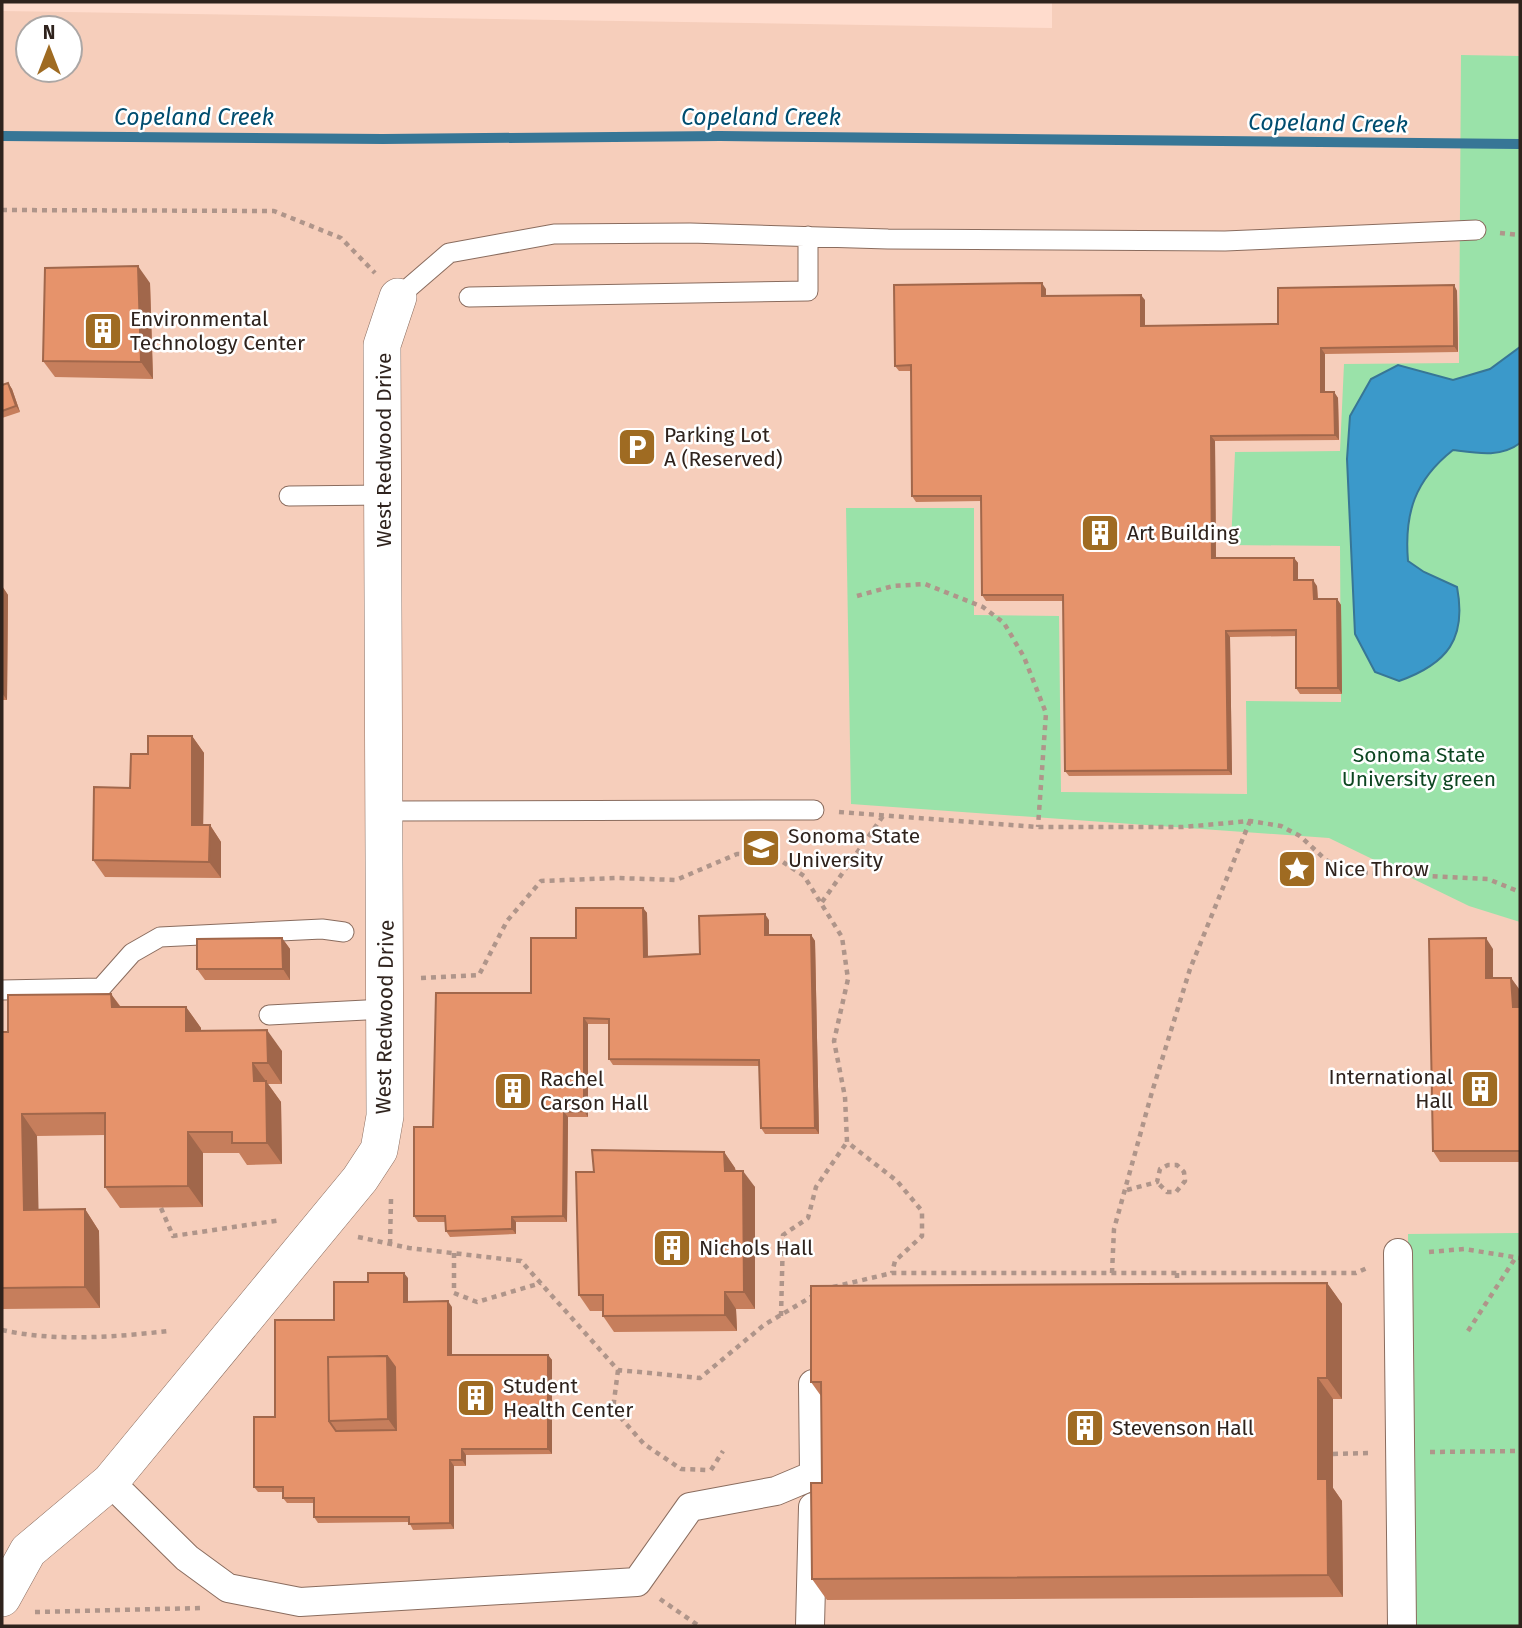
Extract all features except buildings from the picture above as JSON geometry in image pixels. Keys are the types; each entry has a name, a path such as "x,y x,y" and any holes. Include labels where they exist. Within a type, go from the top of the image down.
{"street":[{"name":"West Redwood Drive","path":"17,1605 28,1551 110,1482 319,1228 379,1150 385,1116 383,345 398,297"},
{"path":"1398,1253 1402,1626"},
{"path":"810,1626 814,1475 813,1384"},
{"path":"110,1482 187,1558 228,1588 299,1602 637,1582 690,1507 776,1491 814,1475"}],"lane":[{"path":"398,297 449,253 554,234 1225,241 1476,230"},
{"path":"468,297 808,290 807,236"},
{"path":"289,496 384,495"},
{"path":"386,811 814,810"},
{"path":"2,990 101,988 132,953 160,937 322,929 344,932"},
{"path":"269,1015 385,1009"}],"path":[{"path":"2,210 274,211 341,238 398,297"},
{"path":"857,596 893,586 925,584 983,607 1004,623 1024,657 1046,713 1038,827"},
{"path":"814,810 1038,827 1183,827 1250,821 1281,826 1300,836 1326,860 1346,872 1489,879 1520,892"},
{"path":"822,902 883,816"},
{"path":"1112,1273 1114,1230 1152,1092 1190,969 1250,821"},
{"path":"748,832 748,854"},
{"path":"421,978 480,975 507,921 541,881 616,878 677,880 737,854 783,862 804,876 842,937 848,979 834,1041 845,1097 847,1142 816,1187 808,1218 783,1235 781,1316"},
{"path":"847,1142 897,1181 922,1211 922,1236 895,1261 892,1273"},
{"path":"1177,1165 1184,1172 1185,1181 1176,1192 1167,1192 1157,1182 1158,1173 1164,1166 1177,1165"},
{"path":"1126,1191 1157,1182"},
{"path":"390,1244 391,1193"},
{"path":"161,1208 173,1236 277,1220 390,1244 521,1261 618,1370 701,1378 764,1325 822,1289 892,1273 1356,1273 1398,1253 1464,1250 1518,1257 1468,1331"},
{"path":"454,1253 454,1293 477,1302 541,1283"},
{"path":"1177,1273 1177,1294"},
{"path":"821,1303 822,1289"},
{"path":"2,1330 19,1334 117,1337 169,1331"},
{"path":"618,1370 613,1409 644,1444 681,1469 711,1470"},
{"path":"711,1470 723,1451"},
{"path":"1399,1453 1520,1451"},
{"path":"711,1470 724,1501"},
{"path":"637,1582 699,1626"},
{"path":"17,1605 213,1607"}],"shaded area":[{"name":"Sonoma State University","path":"1052,2 1520,2 1520,1626 2,1626 2,11 1052,28"}],"green space":[{"name":"Sonoma State University green","path":"1461,55 1520,56 1520,922 1469,906 1329,838 851,804 846,508 974,508 974,615 1059,616 1061,792 1247,794 1246,701 1341,702 1340,546 1231,545 1235,452 1340,451 1344,364 1459,363"},
{"path":"1520,1233 1520,1626 1410,1626 1408,1234"}],"water":[{"path":"1520,347 1520,443 1497,453 1453,450 1429,473 1410,513 1408,561 1424,572 1457,587 1459,621 1456,635 1441,657 1416,674 1399,681 1375,672 1355,634 1347,459 1350,416 1371,379 1398,365 1453,380 1490,369"}],"waterway":[{"name":"Copeland Creek","path":"2,136 383,139 720,136 1520,144"}],"place":[{"name":"Environmental Technology Center","path":"103,331"},
{"name":"Parking Lot A (Reserved)","path":"637,447"},
{"name":"Art Building","path":"1100,533"},
{"name":"Sonoma State University","path":"761,848"},
{"name":"Nice Throw","path":"1297,869"},
{"name":"International Hall","path":"1480,1089"},
{"name":"Rachel Carson Hall","path":"513,1091"},
{"name":"Nichols Hall","path":"672,1248"},
{"name":"Student Health Center","path":"476,1398"},
{"name":"Stevenson Hall","path":"1085,1428"}]}
